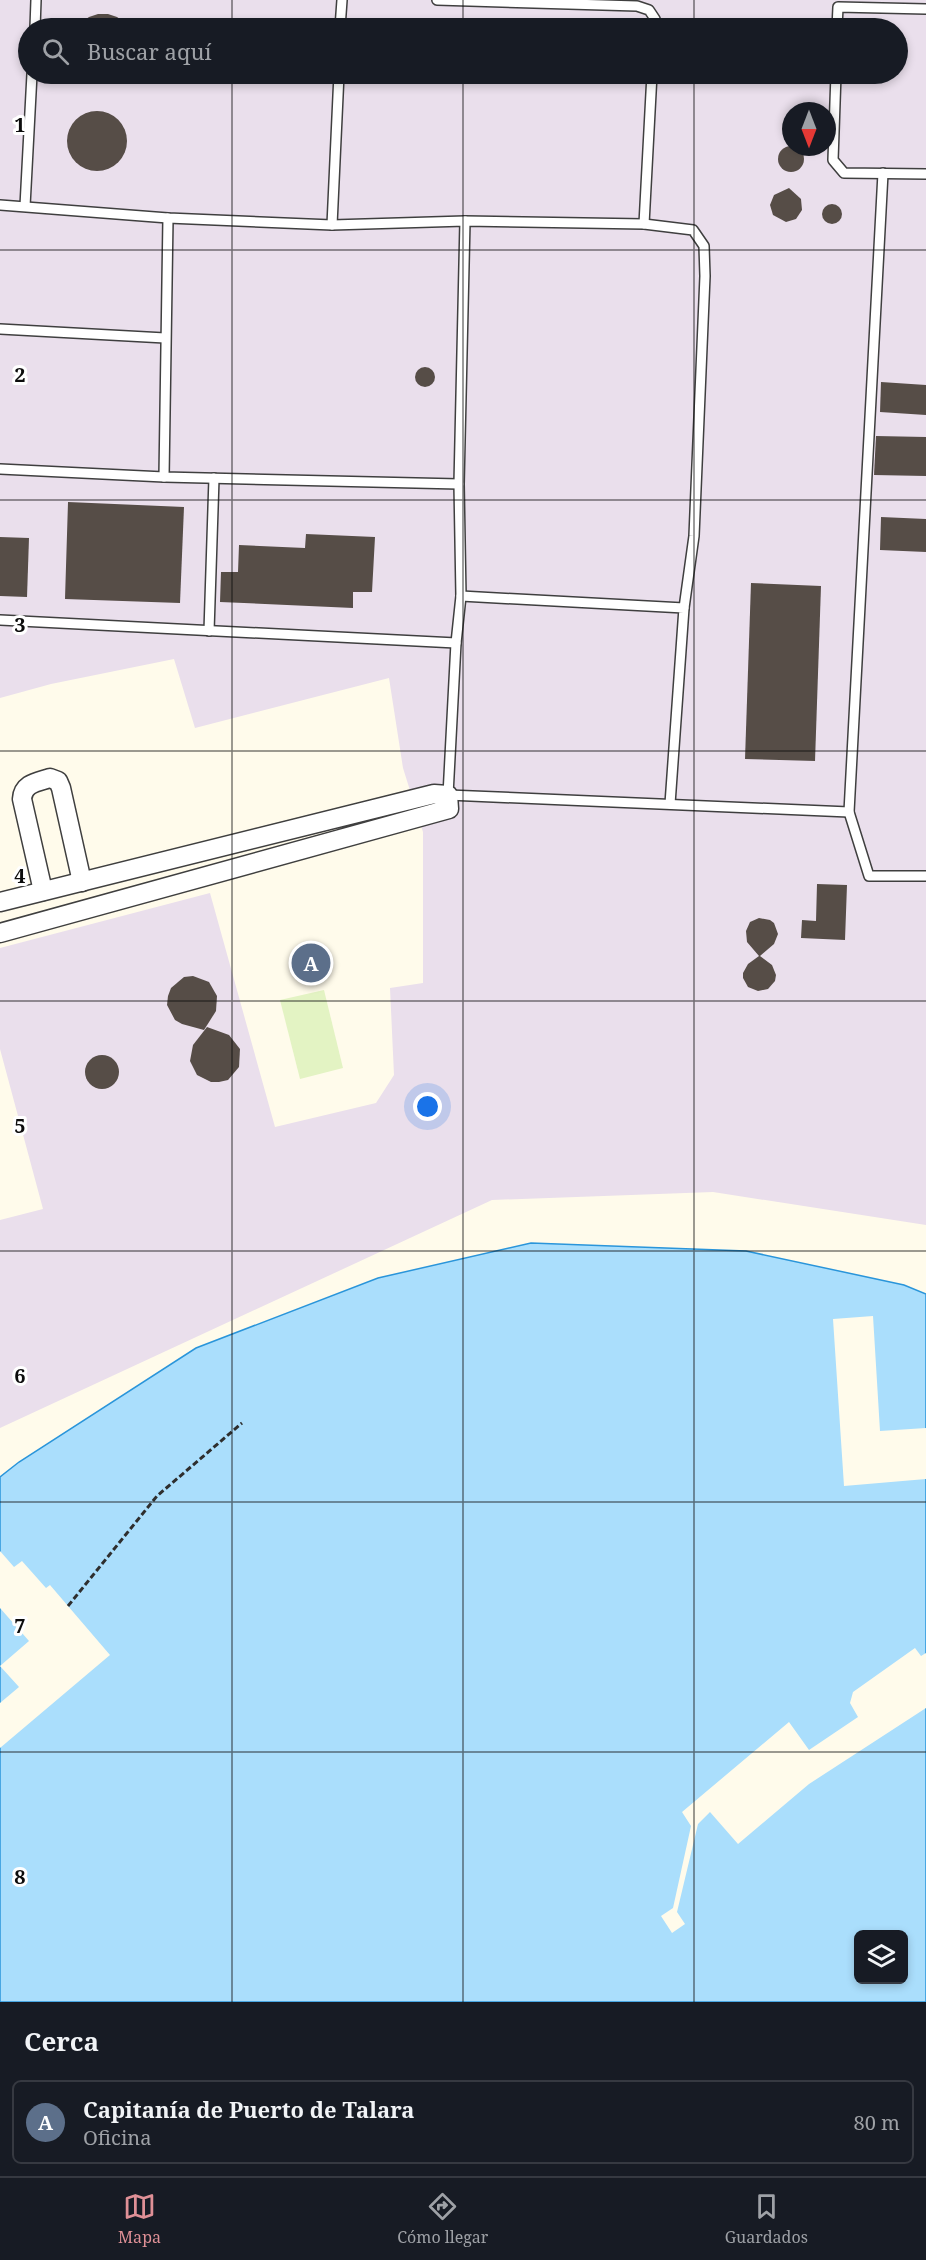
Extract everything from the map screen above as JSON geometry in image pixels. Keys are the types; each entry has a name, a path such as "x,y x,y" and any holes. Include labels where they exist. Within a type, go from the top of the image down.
{"street":[{"path":"44,891 22,799 27,786 50,778 58,781 61,788 82,882"},
{"path":"0,902 434,794 449,802"},
{"path":"0,933 449,802"}],"lane":[{"path":"35,18 36,0"},
{"path":"341,18 342,0"},
{"path":"437,0 637,6 649,9 654,18"},
{"path":"837,18 838,7 926,9"},
{"path":"25,206 31,84"},
{"path":"332,225 339,84"},
{"path":"644,224 651,84"},
{"path":"836,84 833,160 844,173 926,174"},
{"path":"883,173 849,812 869,876 926,876"},
{"path":"0,205 168,218 332,225 465,220 644,224 693,230 704,246 705,276 694,536 684,608 670,804"},
{"path":"164,477 168,218"},
{"path":"465,220 459,484 460,596 449,802 670,804 849,812"},
{"path":"0,328 165,338"},
{"path":"0,469 164,477 459,484"},
{"path":"209,631 214,478"},
{"path":"460,596 684,608"},
{"path":"0,620 456,643"}],"path":[{"path":"68,1606 157,1496 242,1424"}],"shaded area":[{"path":"0,0 926,0 926,1225 713,1192 492,1200 0,1428 0,1220 43,1209 0,1049 0,948 210,893 275,1127 376,1103 394,1075 390,988 423,983 423,832 403,768 389,678 195,728 174,659 51,684 0,698"}],"green space":[{"path":"324,990 343,1068 300,1079 280,1000"}],"water":[{"path":"531,1243 746,1251 904,1285 926,1294 926,2002 0,2002 0,1477 19,1462 196,1348 378,1278"}],"pier":[{"path":"873,1316 880,1431 926,1428 926,1479 844,1486 833,1319"},
{"path":"0,1551 14,1567 22,1561 46,1588 50,1585 110,1655 0,1748 0,1703 19,1687 0,1666 29,1641 0,1608"},
{"path":"915,1648 921,1656 926,1653 926,1708 809,1784 738,1844 710,1812 698,1824 677,1912 685,1924 672,1933 661,1916 673,1908 691,1826 682,1812 789,1722 809,1750 858,1717 850,1703 853,1692"}],"building":[{"path":"108,14 118,18 88,18"},
{"path":"91,111 103,111 114,116 122,124 127,141 125,153 114,166 103,171 91,171 80,166 72,158 67,147 67,135 72,124 80,116"},
{"path":"782,150 782,156 803,156 803,164 796,171 786,171 779,164 779,154"},
{"path":"789,188 801,199 802,210 796,219 786,222 773,215 770,205 774,195"},
{"path":"832,204 839,207 842,214 839,221 832,224 825,221 822,214 825,207"},
{"path":"425,367 432,370 435,377 432,384 425,387 418,384 415,377 418,370"},
{"path":"881,382 926,385 926,415 880,412"},
{"path":"876,436 926,437 926,476 874,475"},
{"path":"68,502 184,507 180,603 65,599"},
{"path":"881,517 926,519 926,552 880,550"},
{"path":"306,534 375,537 372,592 353,592 353,608 220,602 221,572 238,572 239,545 305,548"},
{"path":"0,537 29,538 27,597 0,596"},
{"path":"751,583 821,586 815,761 745,759"},
{"path":"817,884 847,885 845,940 801,938 802,920 816,921"},
{"path":"759,918 774,923 778,934 774,944 760,956 772,965 776,975 775,981 768,989 758,991 748,987 743,973 748,964 759,956 747,942 746,931 750,922"},
{"path":"193,976 209,982 217,996 216,1011 204,1030 175,1020 167,1005 171,988 184,977"},
{"path":"207,1027 229,1035 240,1049 239,1067 228,1080 211,1082 197,1075 190,1061 193,1045"},
{"path":"102,1055 114,1060 119,1072 114,1084 102,1089 90,1084 85,1072 90,1060"}],"place":[{"name":"Capitanía de Puerto de Talara","path":"311,963"}]}
